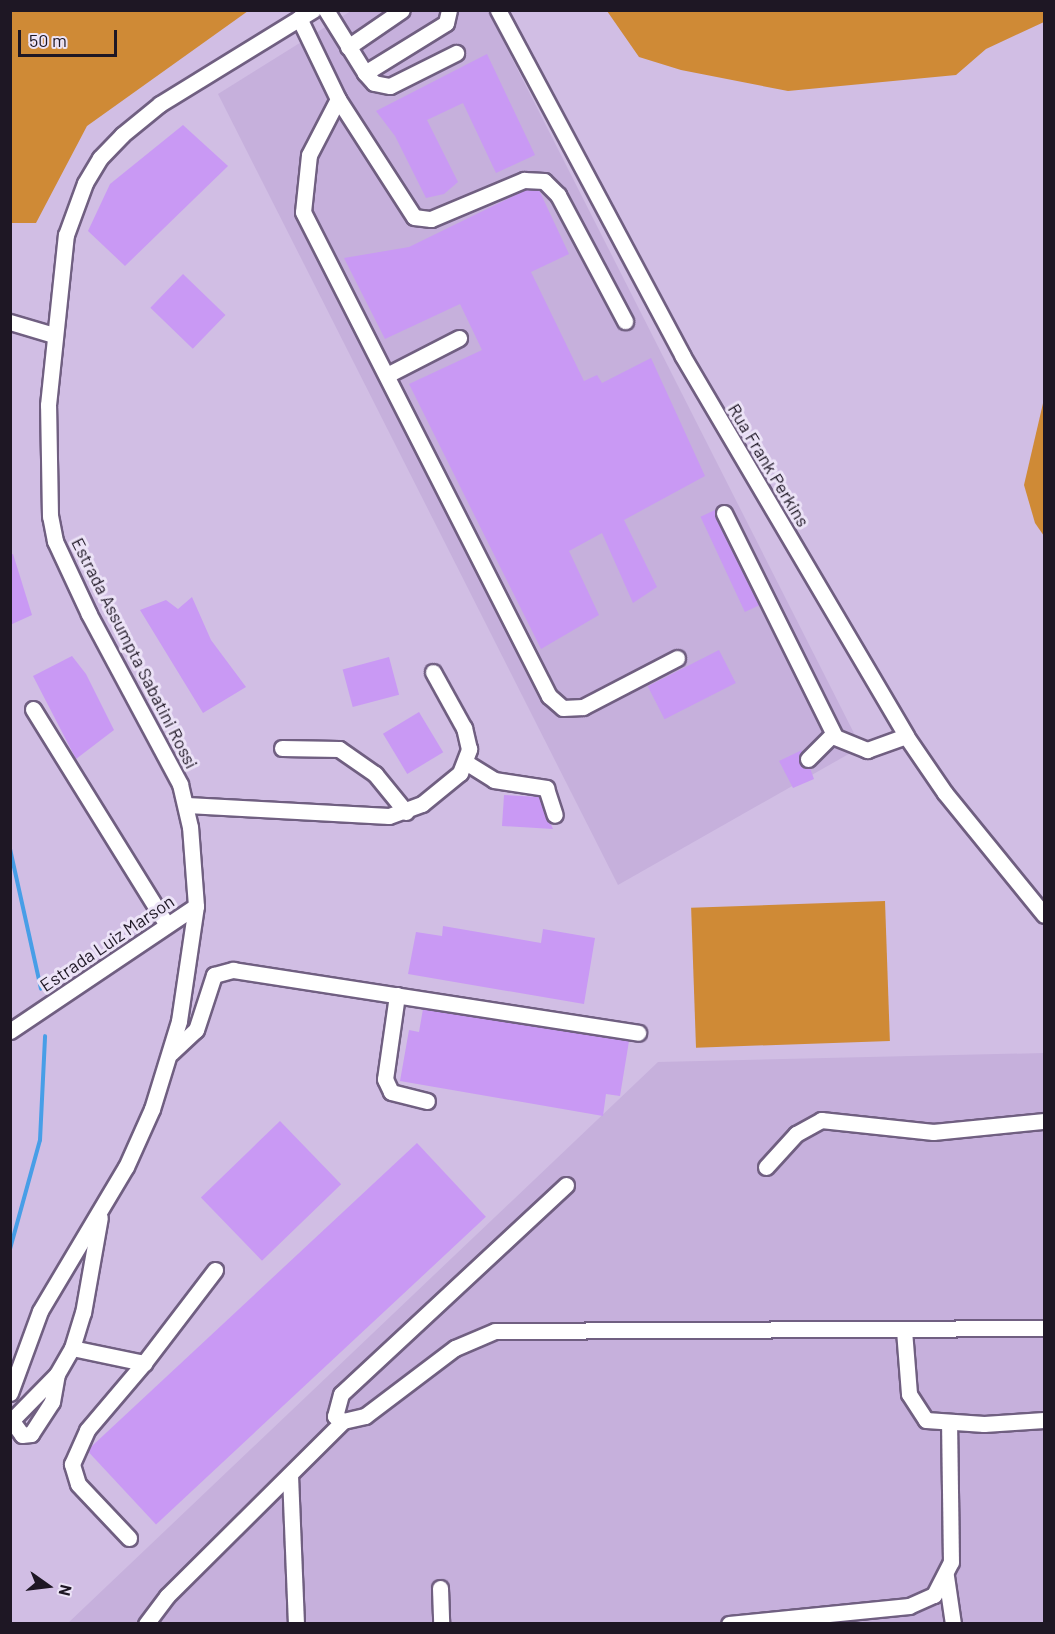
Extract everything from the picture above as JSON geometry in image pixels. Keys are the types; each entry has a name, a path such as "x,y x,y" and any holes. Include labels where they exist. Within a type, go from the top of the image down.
{"street":[{"name":"Estrada Assumpta Sabatini Rossi","path":"10,1393 40,1311 130,1159 171,1053 196,906 187,806 162,743 89,614 55,541 45,465 54,335 66,235 100,158 160,104 313,10"},
{"path":"326,10 364,73 374,83 390,86 456,53"},
{"path":"348,47 402,10"},
{"path":"364,73 446,23 449,10"},
{"name":"Rua Frank Perkins","path":"498,10 687,365 906,736 945,793 1044,915"},
{"path":"299,18 338,99 410,212 420,219 431,219 524,180 549,184 625,321"},
{"path":"338,99 309,154 303,212 549,696 563,708 583,707 677,658"},
{"path":"10,322 54,335"},
{"path":"387,375 459,338"},
{"path":"724,513 833,734 867,750 906,736"},
{"path":"187,806 389,816 406,812 442,790 467,762 464,728 433,672"},
{"path":"33,710 167,926"},
{"path":"808,759 833,734"},
{"path":"282,748 339,749 375,774 406,812"},
{"path":"467,762 494,780 546,788 555,815"},
{"name":"Estrada Luiz Marson","path":"10,1031 196,906"},
{"path":"171,1053 196,1030 214,975 221,971 397,995 638,1033"},
{"path":"397,995 385,1079 392,1092 427,1101"},
{"path":"766,1167 796,1134 821,1120 933,1132 1044,1121"},
{"path":"343,1421 335,1416 341,1394 566,1185"},
{"path":"57,1374 52,1402 31,1434 22,1434 11,1421 57,1374 72,1348 90,1283 102,1204"},
{"path":"129,1538 78,1484 72,1464 87,1430 144,1363 215,1270"},
{"path":"146,1623 168,1596 343,1421 365,1416 455,1348 495,1331 1044,1328"},
{"path":"904,1330 909,1394 916,1410 926,1420 949,1423 1044,1420"},
{"path":"72,1348 144,1363"},
{"path":"729,1623 909,1606 934,1595 946,1576 951,1562 949,1423"},
{"path":"290,1475 296,1623"},
{"path":"946,1576 953,1623"},
{"path":"440,1588 441,1623"}],"shaded area":[{"path":"11,10 248,11 87,126 36,223 11,223"},
{"path":"1044,10 1044,22 986,49 956,75 788,91 681,70 639,57 607,11"},
{"path":"351,11 488,11 861,747 618,885 218,94"},
{"path":"1044,399 1044,536 1035,523 1024,485"},
{"path":"885,901 890,1041 696,1048 691,908"},
{"path":"1044,1053 1044,1623 67,1624 658,1062"}],"building":[{"path":"487,54 535,155 496,173 463,103 427,120 458,182 444,194 426,198 395,136 376,111"},
{"path":"183,125 228,166 125,266 88,231 110,184"},
{"path":"526,190 539,190 569,254 531,272 584,381 597,375 602,383 651,358 705,476 624,520 657,587 633,603 602,533 569,551 599,615 541,649 409,384 482,350 460,304 385,339 344,258 409,247"},
{"path":"183,274 225,315 193,349 150,308"},
{"path":"715,510 759,605 745,612 700,517"},
{"path":"13,554 32,615 10,625 10,555"},
{"path":"192,597 211,640 246,687 203,713 140,610 166,600 178,609"},
{"path":"719,650 736,683 665,719 648,686"},
{"path":"72,656 86,674 114,730 76,759 33,676"},
{"path":"389,657 399,695 353,707 343,669"},
{"path":"419,712 443,752 407,774 383,734"},
{"path":"802,750 799,762 810,768 814,779 793,788 779,761"},
{"path":"504,795 539,797 553,829 502,826"},
{"path":"443,926 541,943 543,929 595,938 584,1004 408,974 416,932 442,936"},
{"path":"423,1009 629,1041 620,1096 606,1094 603,1116 400,1081 409,1030 419,1032"},
{"path":"280,1121 341,1184 262,1261 201,1197"},
{"path":"417,1143 486,1217 156,1524 87,1451"}],"waterway":[{"path":"10,849 41,989"},
{"path":"10,1249 40,1140 45,1036"}]}
